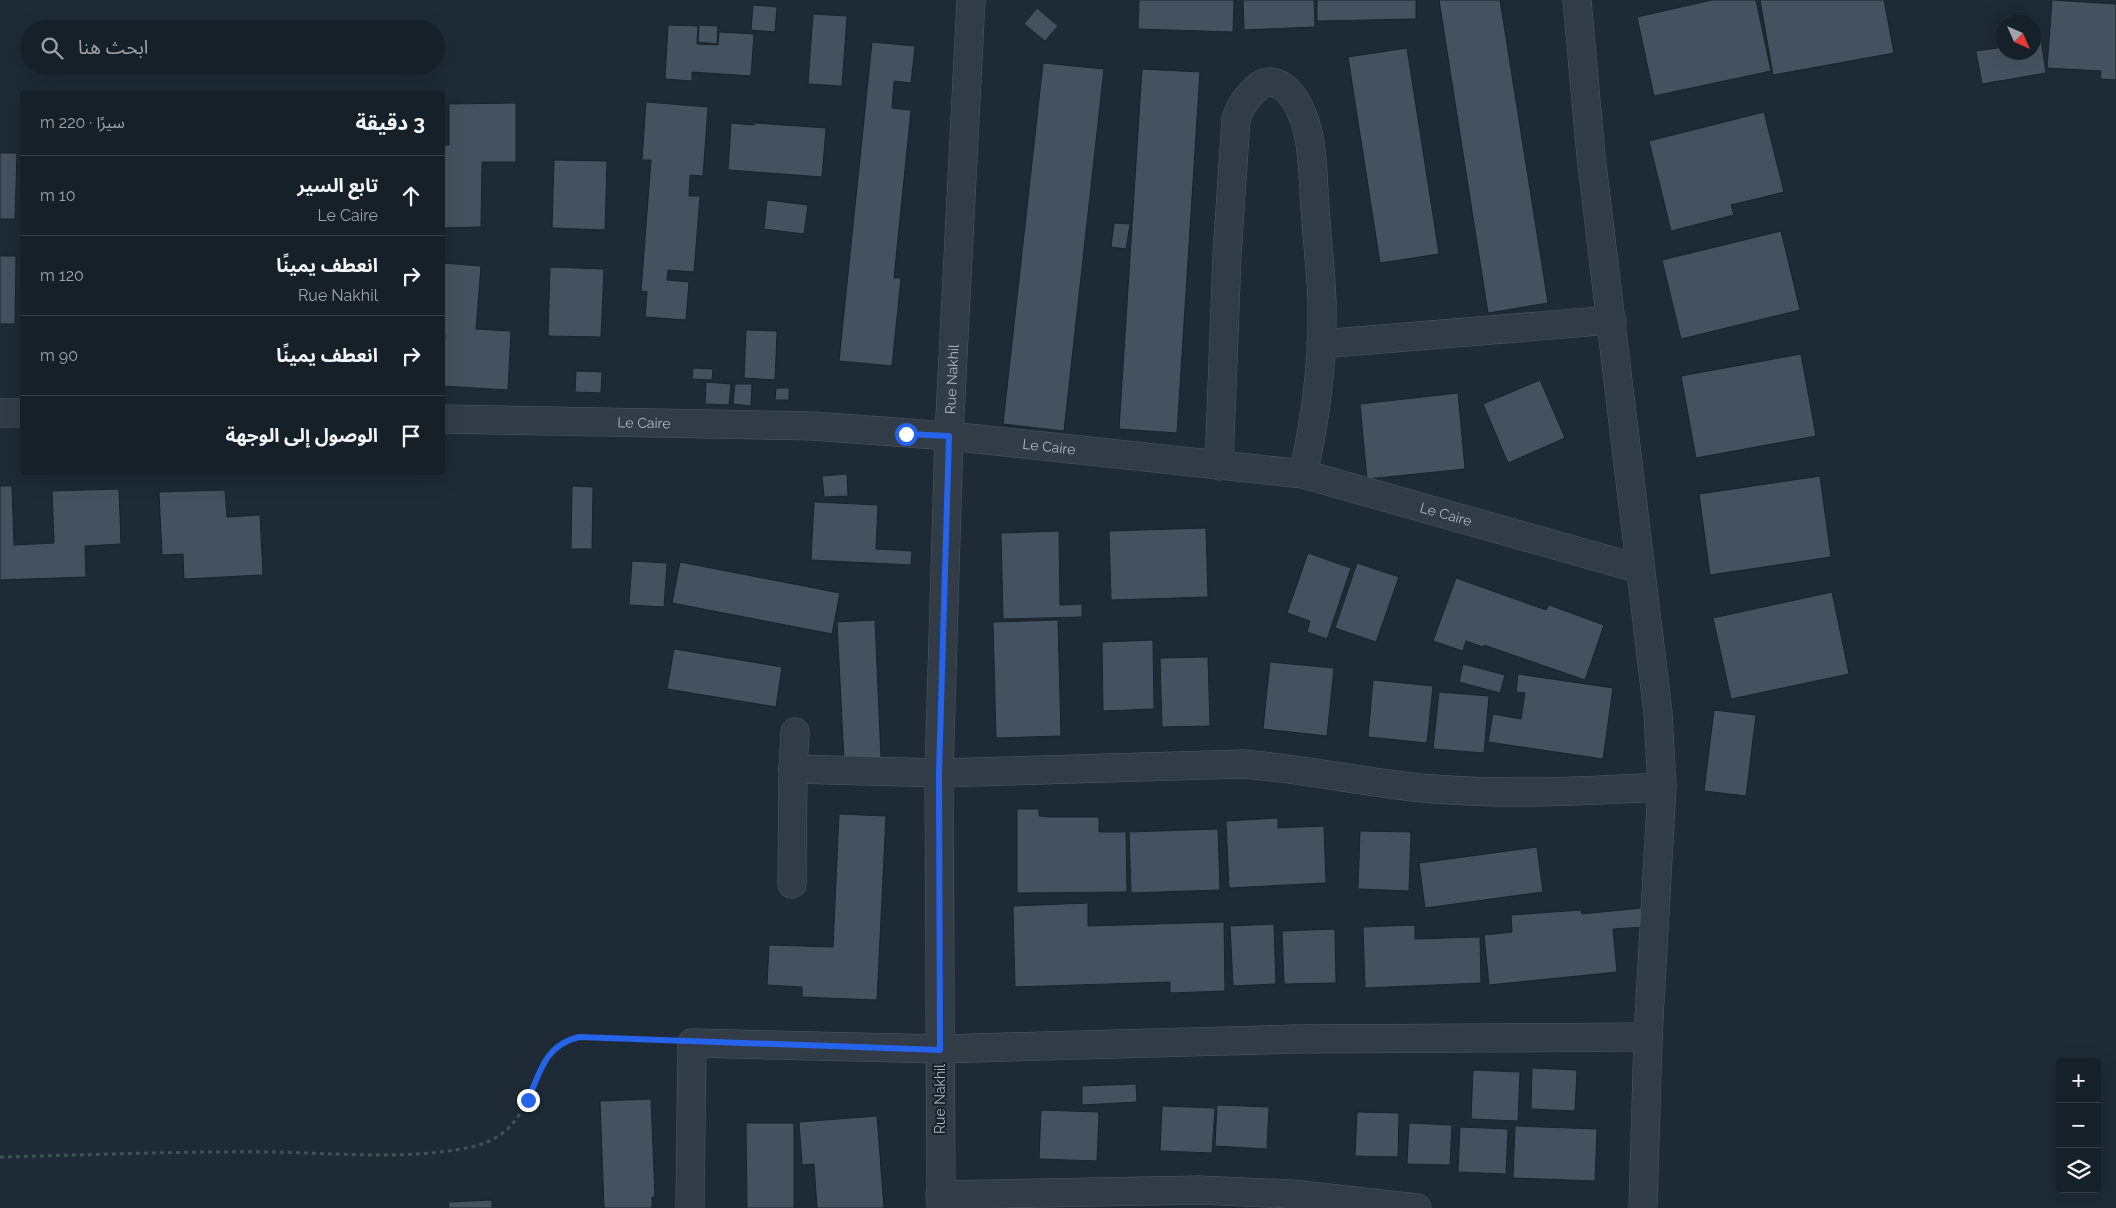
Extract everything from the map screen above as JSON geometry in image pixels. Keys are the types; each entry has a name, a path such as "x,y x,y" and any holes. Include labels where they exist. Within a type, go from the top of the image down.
{"street":[{"name":"Rue Nakhil","path":"940,1201 939,773 949,436 971,0"},
{"path":"1577,0 1591,156 1658,713 1662,787 1648,1037 1644,1208"},
{"path":"1219,466 1227,255 1236,119 1241,104 1247,97 1262,84 1272,82 1284,88 1300,108 1310,148 1322,301 1321,344 1313,429 1303,474"},
{"path":"1321,344 1612,320"},
{"path":"0,413 20,414"},
{"name":"Le Caire","path":"445,419 813,426 949,436 1303,474 1640,568"},
{"path":"792,884 795,732"},
{"path":"793,769 939,773 1243,764 1291,768 1434,789 1561,793 1662,787"},
{"path":"690,1208 692,1043 940,1050 1296,1039 1648,1037"},
{"path":"940,1201 1198,1190 1292,1194 1417,1208"}],"path":[{"path":"0,1157 269,1152 405,1154 448,1151 492,1141 502,1135 521,1114 546,1059 556,1046 568,1040 579,1037 692,1043"}],"building":[{"path":"1139,0 1234,0 1233,32 1138,29"},
{"path":"1243,0 1314,0 1315,27 1244,30"},
{"path":"1317,0 1416,0 1416,19 1317,21"},
{"path":"1439,0 1500,0 1548,303 1488,313"},
{"path":"1712,0 1756,0 1771,71 1654,96 1637,17"},
{"path":"1760,0 1884,0 1894,53 1773,75"},
{"path":"2052,0 2116,4 2116,80 2100,79 2101,71 2047,68"},
{"path":"753,5 777,7 775,32 751,30"},
{"path":"1037,8 1058,26 1045,41 1024,24"},
{"path":"813,14 847,16 842,86 808,84"},
{"path":"668,25 698,26 697,44 718,45 719,32 754,34 751,76 692,72 692,81 665,79"},
{"path":"699,25 718,26 717,44 698,42"},
{"path":"2041,40 2046,73 1982,84 1976,51 1996,48 1996,60 2041,60"},
{"path":"872,42 915,46 911,83 894,81 892,108 911,110 894,278 901,278 892,366 839,361"},
{"path":"1407,48 1439,254 1380,263 1348,57"},
{"path":"1043,63 1104,69 1064,431 1003,424"},
{"path":"1142,69 1200,72 1177,433 1119,429"},
{"path":"646,102 708,107 703,176 690,175 689,196 700,196 694,272 668,270 667,280 689,282 686,320 645,317 647,292 641,291 651,160 642,160"},
{"path":"516,103 516,162 482,162 481,227 445,228 445,145 449,145 449,104"},
{"path":"1764,112 1784,192 1731,205 1734,215 1671,231 1649,141"},
{"path":"731,123 826,128 822,177 728,170"},
{"path":"0,153 17,153 15,219 0,219"},
{"path":"554,160 607,161 605,230 552,228"},
{"path":"767,200 808,205 804,234 764,229"},
{"path":"1114,223 1130,224 1126,249 1111,247"},
{"path":"1781,231 1800,310 1681,339 1662,260"},
{"path":"0,256 16,256 15,324 0,324"},
{"path":"445,263 481,266 476,329 511,331 508,390 445,386"},
{"path":"550,267 604,269 601,337 548,336"},
{"path":"746,330 777,331 775,380 744,378"},
{"path":"1801,354 1816,436 1696,458 1681,376"},
{"path":"693,368 713,369 712,380 692,379"},
{"path":"576,371 602,372 601,393 575,392"},
{"path":"1540,380 1565,438 1508,463 1483,404"},
{"path":"706,382 731,384 729,405 705,404"},
{"path":"735,384 752,384 751,406 733,404"},
{"path":"776,388 789,388 789,400 775,400"},
{"path":"1458,393 1465,469 1367,479 1360,404"},
{"path":"847,474 848,496 824,497 822,476"},
{"path":"1820,476 1831,557 1710,575 1699,494"},
{"path":"0,486 12,486 14,545 54,543 52,491 119,489 121,544 85,546 86,577 0,580"},
{"path":"572,486 593,487 592,549 571,549"},
{"path":"225,490 227,517 260,515 263,575 184,579 183,554 162,555 159,492"},
{"path":"814,502 878,505 876,549 912,551 911,565 811,560"},
{"path":"1206,528 1208,597 1111,600 1109,531"},
{"path":"1059,531 1060,605 1082,604 1082,617 1003,619 1001,533"},
{"path":"1308,553 1351,568 1327,639 1307,632 1310,621 1287,613"},
{"path":"632,561 667,563 664,607 629,605"},
{"path":"680,562 840,593 832,634 672,603"},
{"path":"1357,563 1399,577 1376,642 1335,628"},
{"path":"1456,578 1546,610 1549,605 1604,625 1585,680 1484,645 1483,647 1466,641 1463,651 1433,641"},
{"path":"1832,592 1849,674 1731,699 1713,618"},
{"path":"875,620 881,759 844,761 837,622"},
{"path":"1058,620 1061,736 996,738 993,622"},
{"path":"1153,640 1154,709 1103,711 1102,642"},
{"path":"674,649 782,667 776,707 667,689"},
{"path":"1208,657 1210,726 1162,727 1160,658"},
{"path":"1270,662 1334,668 1327,736 1263,729"},
{"path":"1463,664 1505,675 1500,693 1459,682"},
{"path":"1518,674 1613,688 1603,759 1488,742 1493,714 1521,719 1525,693 1516,692"},
{"path":"1373,680 1433,686 1427,743 1368,737"},
{"path":"1439,692 1489,696 1484,753 1433,749"},
{"path":"1714,710 1756,715 1746,796 1704,791"},
{"path":"1017,809 1039,809 1039,816 1049,817 1099,817 1099,832 1126,832 1127,892 1017,893"},
{"path":"839,814 886,816 877,1000 802,997 802,987 767,985 769,945 833,947"},
{"path":"1278,818 1278,828 1324,826 1326,883 1229,888 1226,821"},
{"path":"1218,829 1220,890 1131,893 1129,832"},
{"path":"1360,831 1411,832 1409,891 1358,889"},
{"path":"1537,847 1543,892 1425,908 1419,863"},
{"path":"1088,903 1088,926 1224,922 1225,991 1170,993 1170,982 1015,987 1013,906"},
{"path":"1641,908 1643,927 1613,929 1617,972 1489,985 1484,935 1512,932 1511,915 1581,910 1582,914"},
{"path":"1274,924 1276,984 1233,986 1230,926"},
{"path":"1415,925 1415,939 1480,937 1481,983 1365,988 1363,927"},
{"path":"1335,929 1336,983 1284,984 1282,931"},
{"path":"1532,1068 1577,1070 1575,1111 1531,1109"},
{"path":"1473,1070 1520,1072 1518,1121 1471,1119"},
{"path":"1136,1084 1137,1102 1082,1105 1082,1086"},
{"path":"651,1099 655,1197 652,1197 652,1208 604,1208 600,1101"},
{"path":"1217,1105 1269,1107 1267,1149 1215,1146"},
{"path":"1162,1106 1215,1108 1212,1153 1160,1151"},
{"path":"1041,1110 1099,1112 1097,1161 1039,1159"},
{"path":"1357,1112 1399,1113 1398,1157 1355,1156"},
{"path":"877,1116 884,1208 817,1208 814,1164 802,1165 799,1122"},
{"path":"746,1123 794,1123 794,1208 747,1208"},
{"path":"1409,1123 1452,1125 1450,1165 1407,1164"},
{"path":"1515,1126 1597,1129 1595,1181 1513,1178"},
{"path":"1460,1127 1508,1129 1506,1174 1458,1172"},
{"path":"492,1200 492,1208 449,1208 448,1202"}],"route":[{"path":"528,1100 546,1059 553,1049 560,1043 579,1037 692,1043 940,1050 939,773 949,436 906,434"}]}
